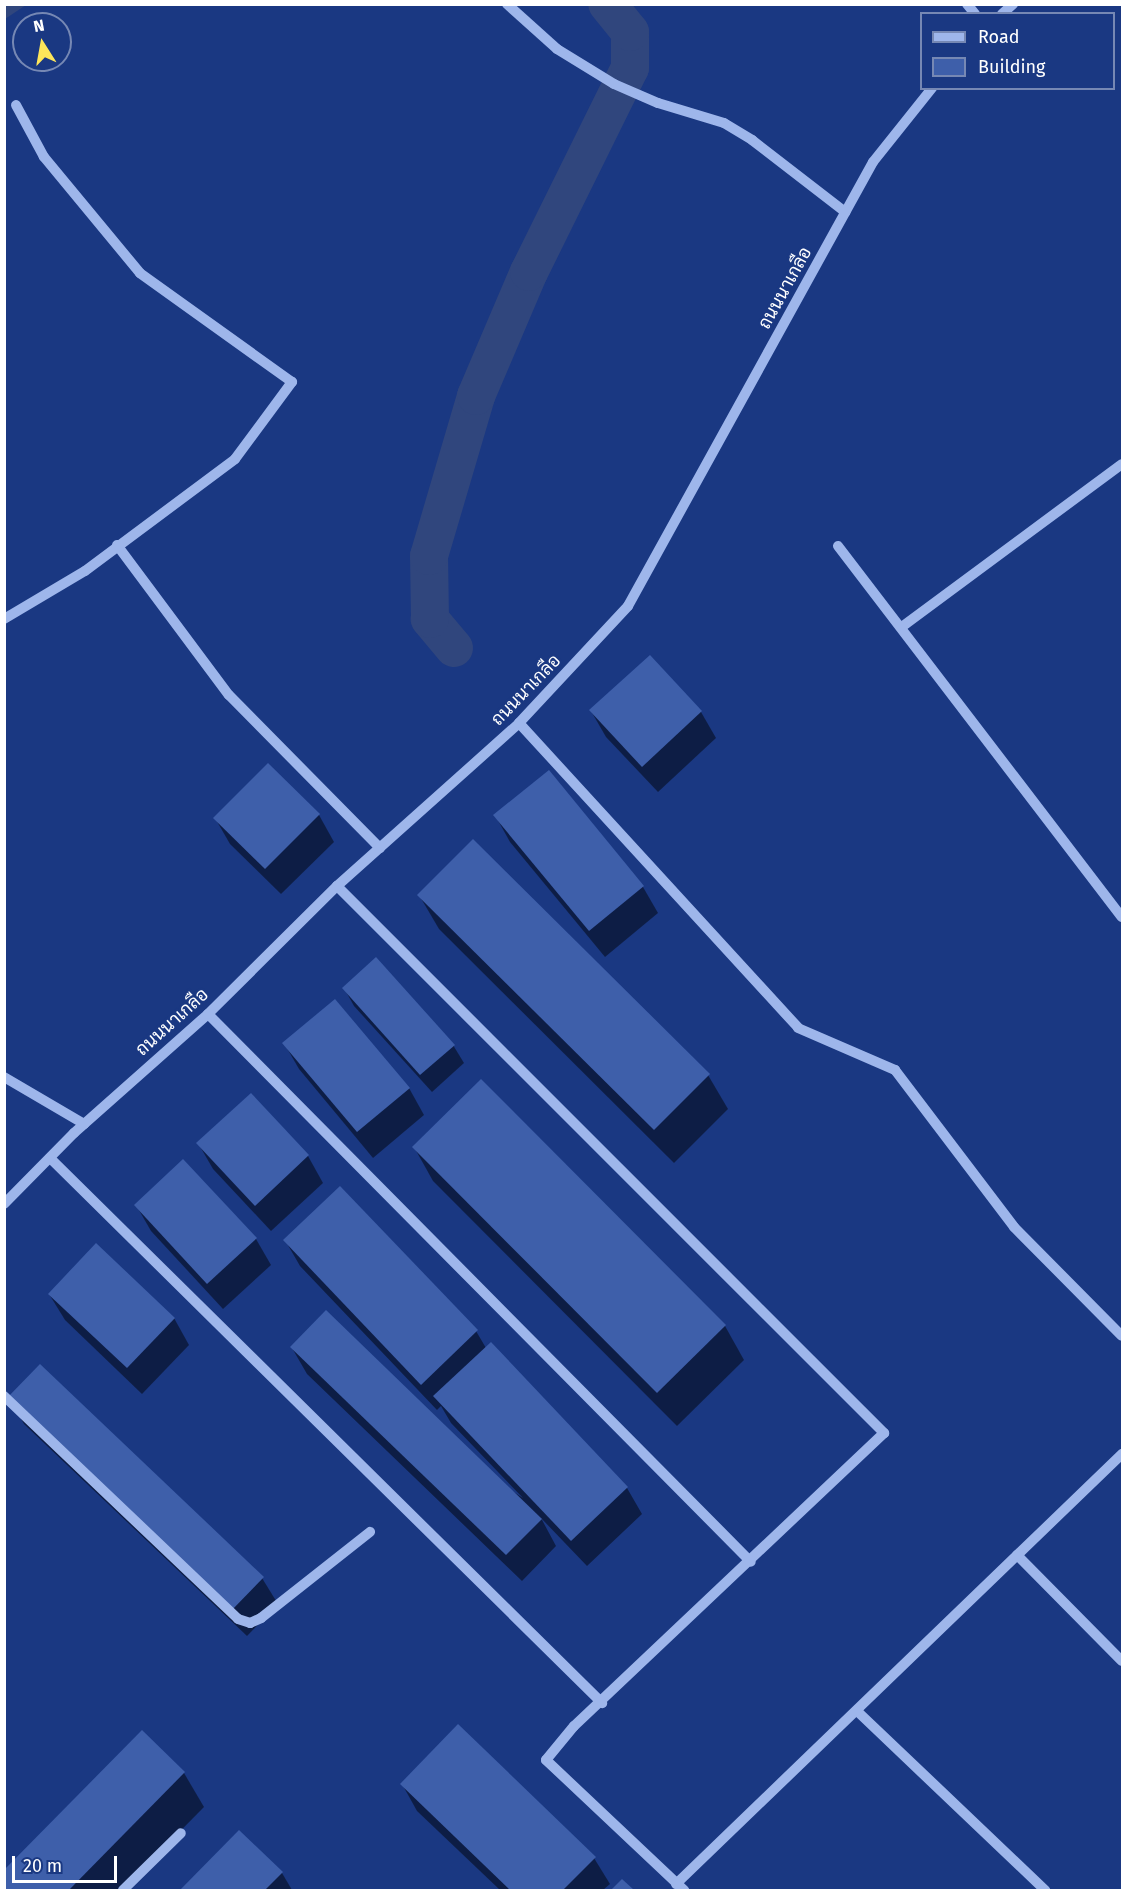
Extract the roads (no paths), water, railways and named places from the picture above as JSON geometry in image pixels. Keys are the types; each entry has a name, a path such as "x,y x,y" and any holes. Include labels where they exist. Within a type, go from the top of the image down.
{"street":[{"path":"507,4 557,49 614,84 644,98 724,123 845,212"},
{"name":"ถนนนาเกลือ","path":"4,1204 84,1124 207,1014 337,886 519,723 628,606 873,162 930,90"},
{"path":"4,619 85,571 235,459 292,382 140,273 44,158 16,105"},
{"path":"903,626 1122,464"},
{"path":"117,545 229,694 380,848"},
{"path":"838,546 903,626 1122,917"},
{"path":"519,723 798,1028 895,1070 1014,1227 1122,1335"},
{"path":"337,886 884,1433 602,1703 574,1726 546,1760 680,1887 857,1711 1122,1454"},
{"path":"207,1014 751,1562"},
{"path":"4,1077 84,1124"},
{"path":"50,1158 602,1703"},
{"path":"4,1396 238,1619 250,1623 261,1618 370,1532"},
{"path":"1017,1555 1122,1661"},
{"path":"857,1711 1045,1890"},
{"path":"123,1890 181,1833"}],"water":[{"path":"5,4 26,4 12,12 5,19"}],"waterway":[{"path":"454,648 430,619 429,556 476,396 529,272 630,68 630,32 607,4"}]}
